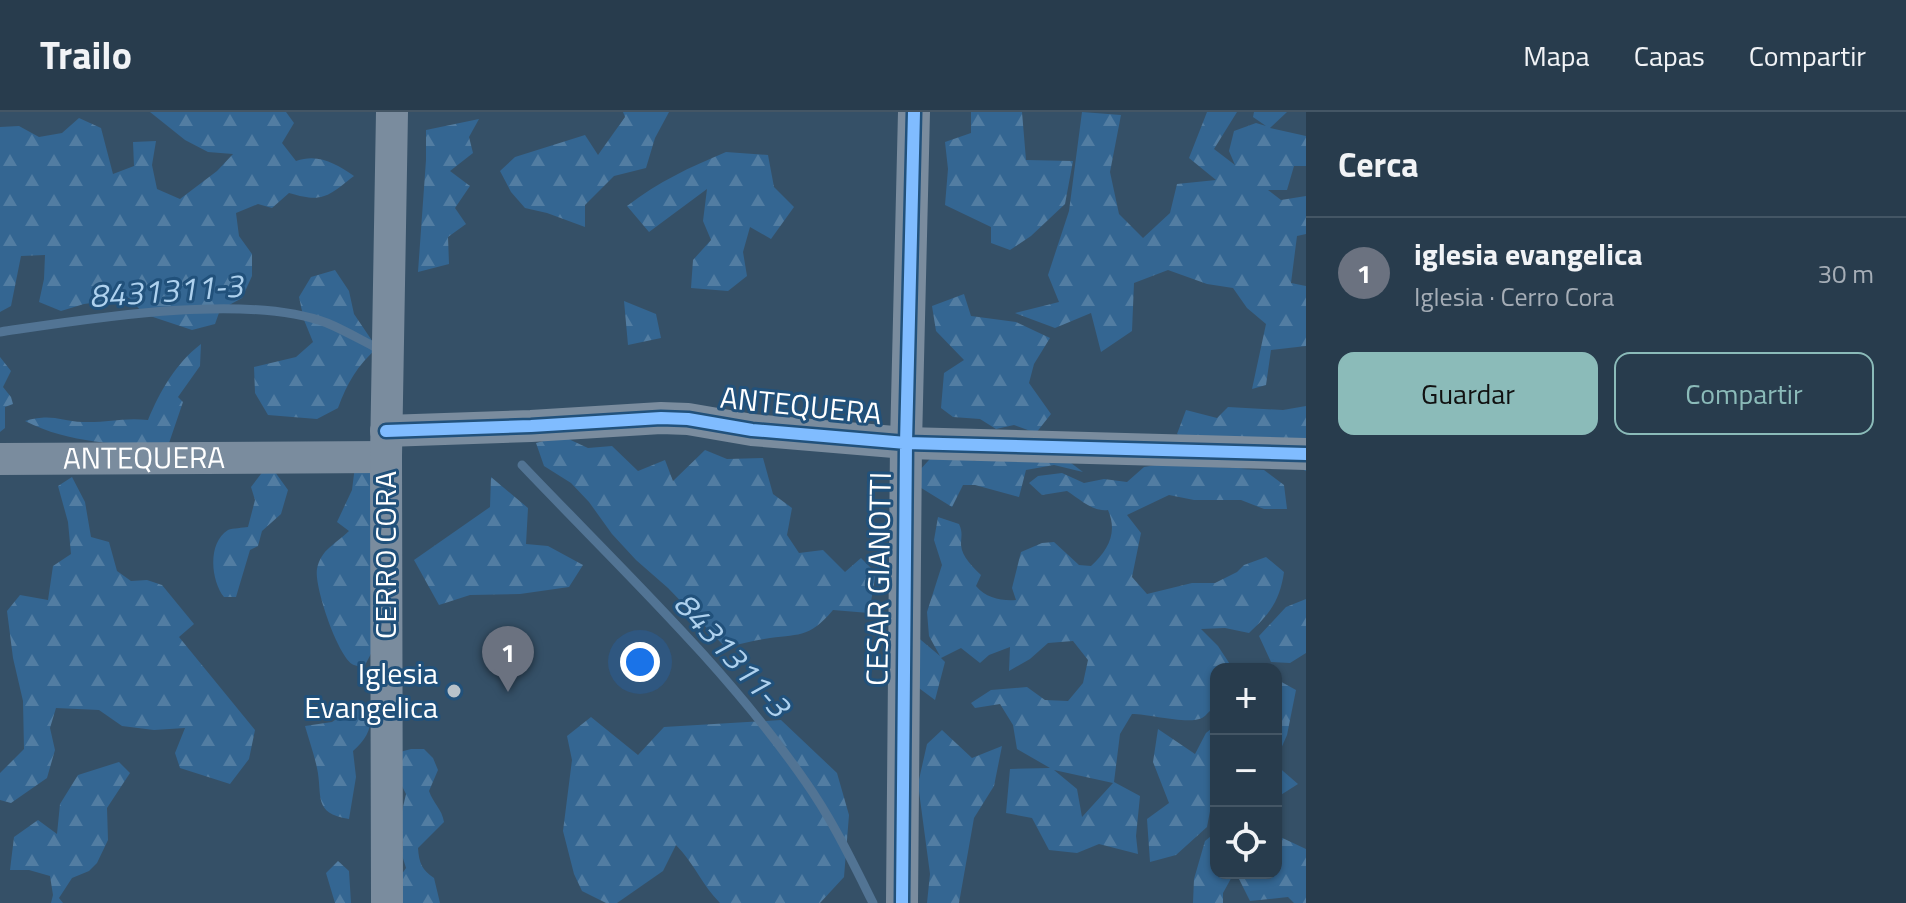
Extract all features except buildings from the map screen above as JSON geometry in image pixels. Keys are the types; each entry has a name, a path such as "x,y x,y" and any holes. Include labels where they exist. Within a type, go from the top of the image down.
{"street":[{"name":"CERRO CORA","path":"387,903 386,444 392,112"},
{"name":"CESAR GIANOTTI","path":"902,903 906,443 914,112"},
{"name":"ANTEQUERA","path":"0,459 386,444 531,426 661,418 752,430 906,443 1306,454"}],"green space":[{"path":"150,112 286,112 294,123 282,143 296,161 320,159 354,176 324,196 310,198 289,193 272,208 258,204 236,213 239,236 252,254 252,276 242,298 220,310 215,324 192,330 144,314 129,298 84,304 61,311 39,302 45,255 21,256 11,306 0,312 0,127 19,126 39,137 62,133 79,118 101,128 113,174 134,166 133,142 156,141 152,165 157,189 180,199 217,171 233,154 208,152 185,140"},
{"path":"623,112 669,112 655,138 646,168 614,176 585,205 585,227 525,208 511,192 500,171 515,157 585,135 598,155 625,117"},
{"path":"971,112 1022,112 1026,160 1073,161 1065,204 1031,236 1010,250 991,243 991,227 945,205 948,169 945,142 971,133"},
{"path":"1082,112 1121,115 1110,172 1119,214 1143,238 1170,213 1177,184 1216,180 1189,158 1207,112 1237,112 1214,149 1235,165 1229,151 1234,131 1256,123 1266,126 1253,117 1254,112 1287,112 1270,128 1306,136 1306,166 1294,166 1287,190 1268,190 1281,200 1306,196 1306,234 1297,236 1291,283 1306,286 1306,346 1271,350 1266,385 1252,389 1266,324 1247,308 1233,288 1207,284 1168,270 1134,283 1132,331 1101,352 1091,313 1055,328 1015,313 1059,302 1048,275 1069,211"},
{"path":"479,119 469,137 473,153 450,171 470,186 455,208 466,224 448,237 449,264 418,272 426,130"},
{"path":"726,152 768,155 774,187 794,207 771,239 750,227 743,252 747,276 728,291 691,288 693,260 711,240 703,221 707,189 649,232 627,206 675,176"},
{"path":"335,270 349,291 354,314 377,348 354,375 338,408 317,419 268,415 255,393 254,367 296,357 313,342 299,297 311,277"},
{"path":"964,294 971,316 1016,322 1050,338 1034,364 1029,383 1051,414 1036,433 1014,425 996,429 980,419 953,417 941,408 944,373 964,360 936,331 932,306"},
{"path":"624,301 656,314 661,338 628,345"},
{"path":"201,344 200,366 178,397 183,402 168,446 77,438 25,421 49,418 83,422 148,420 170,378"},
{"path":"0,357 11,371 3,387 13,404 5,407 5,428 0,432"},
{"path":"1306,406 1306,471 1289,464 1239,469 1264,470 1284,485 1287,509 1264,509 1241,500 1194,500 1169,495 1127,515 1141,533 1132,577 1147,594 1192,583 1215,583 1244,565 1266,557 1284,572 1280,591 1273,606 1249,633 1225,628 1201,629 1229,663 1210,663 1210,711 1206,715 1188,720 1132,714 1120,734 1114,782 1140,796 1136,836 1138,854 1099,844 1077,853 1049,850 1032,818 1006,813 1010,769 1050,768 1017,749 1013,725 1000,704 975,708 971,703 991,690 1027,687 1045,700 1068,701 1083,683 1088,660 1073,641 1048,643 1030,659 1009,671 1010,647 989,655 980,663 961,648 941,658 945,662 935,700 904,677 915,635 940,656 929,636 927,612 942,565 934,540 938,517 959,524 963,554 981,575 976,586 994,598 1016,600 1012,588 1021,552 1042,543 1054,542 1079,565 1091,566 1110,541 1112,526 1108,510 1091,507 1067,491 1042,495 1029,483 1038,476 1062,473 1084,483 1104,479 1127,482 1144,467 1168,463 1232,468 1177,434 1186,410 1217,418 1228,407 1283,410","holes":["1054,770 1113,783 1082,817 1077,789"]},
{"path":"562,436 588,448 612,446 638,471 665,460 673,481 705,450 727,459 763,458 773,494 792,508 787,535 799,553 823,550 845,572 861,558 876,573 869,613 833,610 802,634 725,647 636,560 571,483 544,466 536,443"},
{"path":"1004,445 1063,457 1083,472 1054,465 1026,470 1019,497 975,485 963,485 952,507 918,486 919,471 937,451 975,461"},
{"path":"355,466 376,467 374,648 364,667 352,664 340,647 328,619 317,578 322,556 349,531 337,522 352,490"},
{"path":"264,470 275,472 288,490 281,514 262,531 258,546 250,550 236,597 224,597 216,582 214,553 221,536 228,530 248,527 255,500 251,487"},
{"path":"72,477 85,502 91,537 109,542 117,571 131,581 147,580 162,585 194,624 179,637 255,730 249,759 230,784 180,768 175,753 185,728 154,730 122,726 99,710 56,708 50,728 55,750 47,778 11,803 0,800 0,773 24,749 23,701 7,611 20,595 48,600 53,566 71,554 68,522 58,486"},
{"path":"491,477 528,508 526,544 548,546 583,565 569,587 520,594 470,595 439,605 414,560 490,507"},
{"path":"1306,599 1306,653 1290,663 1271,662 1259,636 1286,607"},
{"path":"1282,682 1296,690 1282,746"},
{"path":"370,706 368,731 353,751 356,777 349,819 329,812 321,802 317,768 305,726 332,722 351,709"},
{"path":"591,717 638,755 664,727 781,720 837,773 849,815 844,877 820,903 720,903 676,845 663,871 617,903 606,903 582,891 574,874 563,831 572,760 567,736"},
{"path":"1158,729 1195,754 1210,730 1210,811 1207,827 1176,855 1150,862 1147,819 1169,803 1153,762"},
{"path":"942,730 972,758 1002,746 994,786 974,818 959,903 927,903 930,874 918,784 927,744"},
{"path":"424,749 433,758 438,770 429,791 444,822 418,848 422,866 434,878 440,903 398,903 399,878 406,868 398,829 406,794 400,782 400,752"},
{"path":"119,762 130,773 107,808 108,840 97,863 89,871 72,878 59,898 63,903 51,903 50,876 29,870 10,870 14,837 38,820 57,834 60,804 78,775"},
{"path":"1282,770 1298,784 1282,794"},
{"path":"1210,837 1210,879 1231,879 1223,893 1223,903 1193,903 1194,879 1205,841"},
{"path":"1282,838 1306,849 1306,903 1294,903 1288,897 1250,901 1239,879 1282,879"},
{"path":"338,861 349,871 351,903 335,903 326,873"}],"waterway":[{"name":"8431311-3","path":"0,332 165,311 254,310 293,314 327,323 377,348"},
{"name":"8431311-3","path":"522,465 670,618 774,739 824,810 873,903"}],"cycle path":[{"path":"902,903 906,443 914,112"},
{"path":"386,431 661,418 688,419 752,430 906,443 1306,454"}],"place":[{"name":"Iglesia Evangelica","path":"454,691"},
{"name":"iglesia evangelica","path":"508,692"}]}
